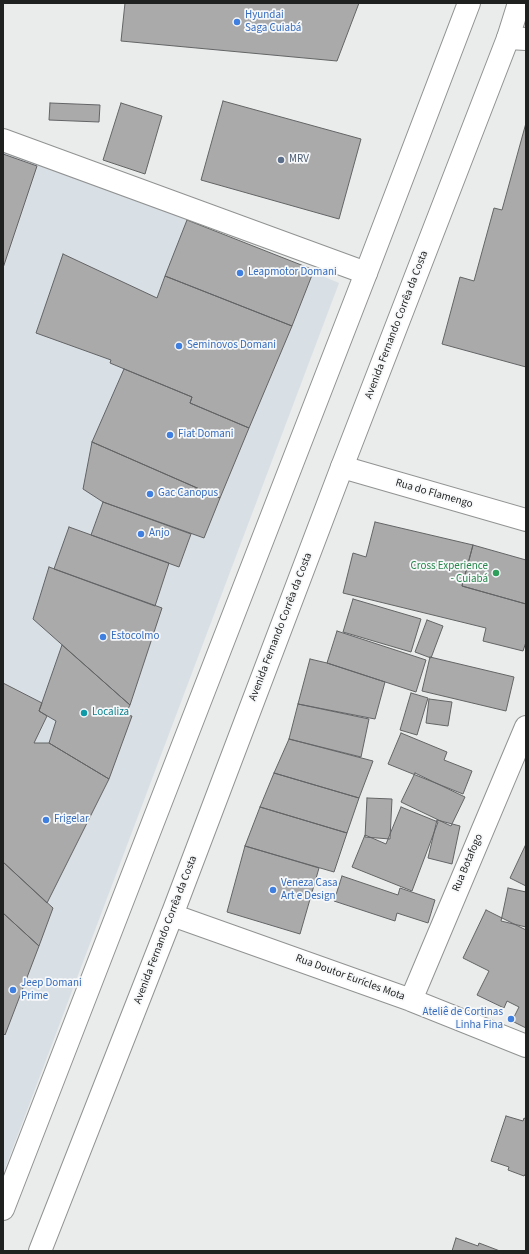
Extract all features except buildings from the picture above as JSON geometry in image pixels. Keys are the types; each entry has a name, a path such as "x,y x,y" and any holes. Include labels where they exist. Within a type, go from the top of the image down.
{"main road":[{"path":"3,1209 366,273 469,3"},
{"name":"Avenida Fernando Corrêa da Costa","path":"40,1251 172,915 342,467 517,39 520,3"},
{"path":"3,140 366,273"},
{"name":"Rua do Flamengo","path":"342,467 526,520"},
{"name":"Rua Botafogo","path":"411,1000 526,727"},
{"name":"Rua Doutor Eurícles Mota","path":"172,915 411,1000 526,1046"}],"shaded area":[{"path":"3,143 339,283 3,1174"}],"place":[{"name":"Hyundai Saga Cuiabá","path":"237,22"},
{"name":"MRV","path":"281,160"},
{"name":"Leapmotor Domani","path":"240,273"},
{"name":"Seminovos Domani","path":"179,346"},
{"name":"Fiat Domani","path":"170,435"},
{"name":"Gac Canopus","path":"150,494"},
{"name":"Anjo","path":"141,534"},
{"name":"Cross Experience - Cuiabá","path":"496,573"},
{"name":"Estocolmo","path":"103,637"},
{"name":"Localiza","path":"84,713"},
{"name":"Frigelar","path":"46,820"},
{"name":"Veneza Casa Art e Design","path":"273,890"},
{"name":"Jeep Domani Prime","path":"13,990"},
{"name":"Ateliê de Cortinas Linha Fina","path":"511,1019"}]}
